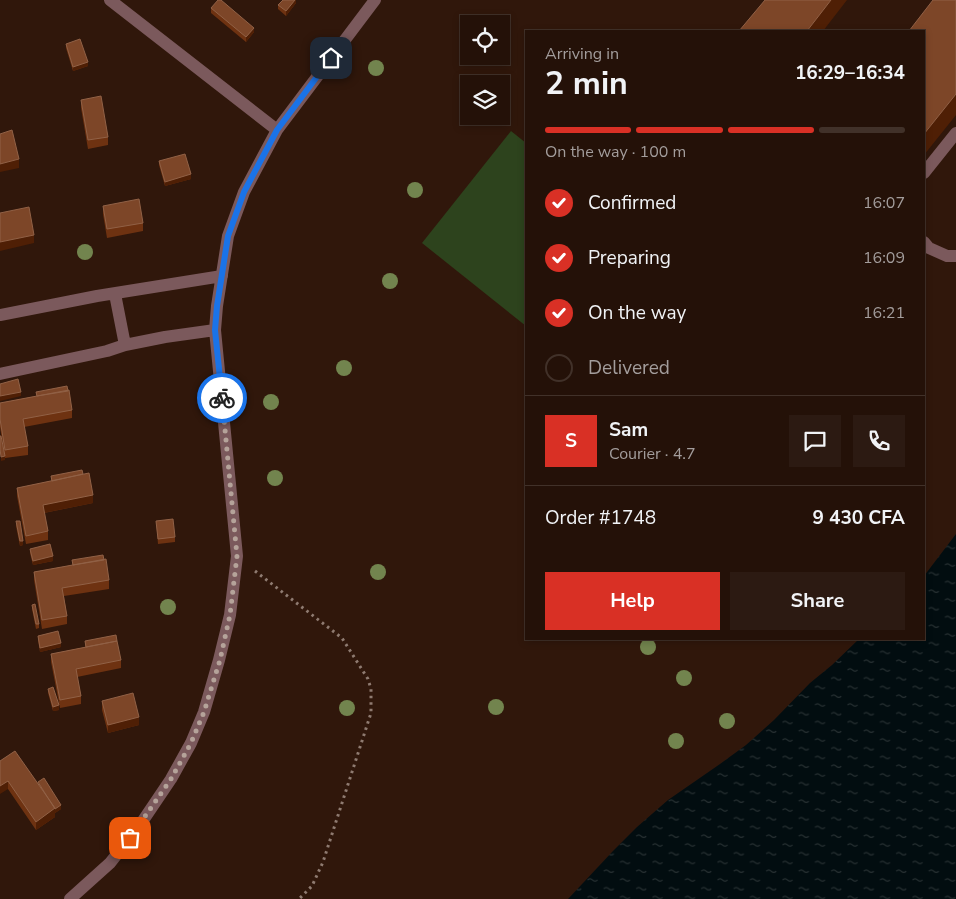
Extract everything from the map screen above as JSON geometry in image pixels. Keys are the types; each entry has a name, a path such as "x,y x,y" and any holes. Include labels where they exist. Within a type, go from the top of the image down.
{"street":[{"path":"110,0 277,130"},
{"path":"70,899 110,863 140,825 171,779 191,743 204,712 220,660 230,615 237,556 215,330 228,236 244,192 277,130 375,0"},
{"path":"925,172 956,133"},
{"path":"925,243 929,248 947,256 956,256"},
{"path":"0,315 222,276"},
{"path":"115,294 125,345"},
{"path":"0,374 107,351 125,345 215,330"}],"path":[{"path":"237,556 342,638 368,679 371,689 371,713 323,862 312,886 299,899"}],"green space":[{"path":"511,131 525,142 525,325 422,243"}],"water":[{"path":"956,534 956,899 568,899 637,827 668,800 746,745 858,640 925,640 925,575"}],"building":[{"path":"218,0 221,0 254,28 246,37 211,8"},
{"path":"283,0 295,0 286,11 278,5"},
{"path":"765,0 831,0 808,30 740,30"},
{"path":"933,0 956,0 956,94 925,133 925,30 910,30"},
{"path":"80,39 88,62 73,67 66,44"},
{"path":"101,96 108,137 88,140 81,100"},
{"path":"12,130 19,159 0,164 0,134"},
{"path":"185,154 191,174 165,182 159,161"},
{"path":"139,199 143,223 107,229 103,206"},
{"path":"29,207 34,235 0,242 0,213"},
{"path":"18,379 21,392 0,396 0,384"},
{"path":"67,386 68,391 37,396 36,392"},
{"path":"69,390 72,410 23,419 28,446 5,450 0,419 0,403"},
{"path":"0,436 5,456 1,457 0,449"},
{"path":"82,470 83,474 52,481 51,476"},
{"path":"89,473 93,495 43,505 48,531 26,536 17,488"},
{"path":"173,519 175,537 158,539 156,521"},
{"path":"16,521 20,521 23,541 20,541"},
{"path":"50,544 53,556 33,561 30,549"},
{"path":"103,555 104,560 73,565 72,560"},
{"path":"106,559 109,580 62,588 67,616 42,620 34,572"},
{"path":"35,604 39,624 36,624 32,605"},
{"path":"58,631 61,643 40,648 38,636"},
{"path":"116,635 117,641 86,647 85,641"},
{"path":"117,641 121,660 76,669 81,696 60,700 51,654"},
{"path":"53,687 59,705 53,707 48,689"},
{"path":"133,693 139,717 108,725 102,701"},
{"path":"15,751 55,808 36,822 8,781 0,786 0,761"},
{"path":"44,778 61,805 55,809 38,782"}],"way so far":[{"path":"130,838 171,779 191,743 204,712 220,660 230,615 237,556 222,398"}],"route":[{"path":"222,398 215,330 228,236 244,192 277,130 331,58"}]}
